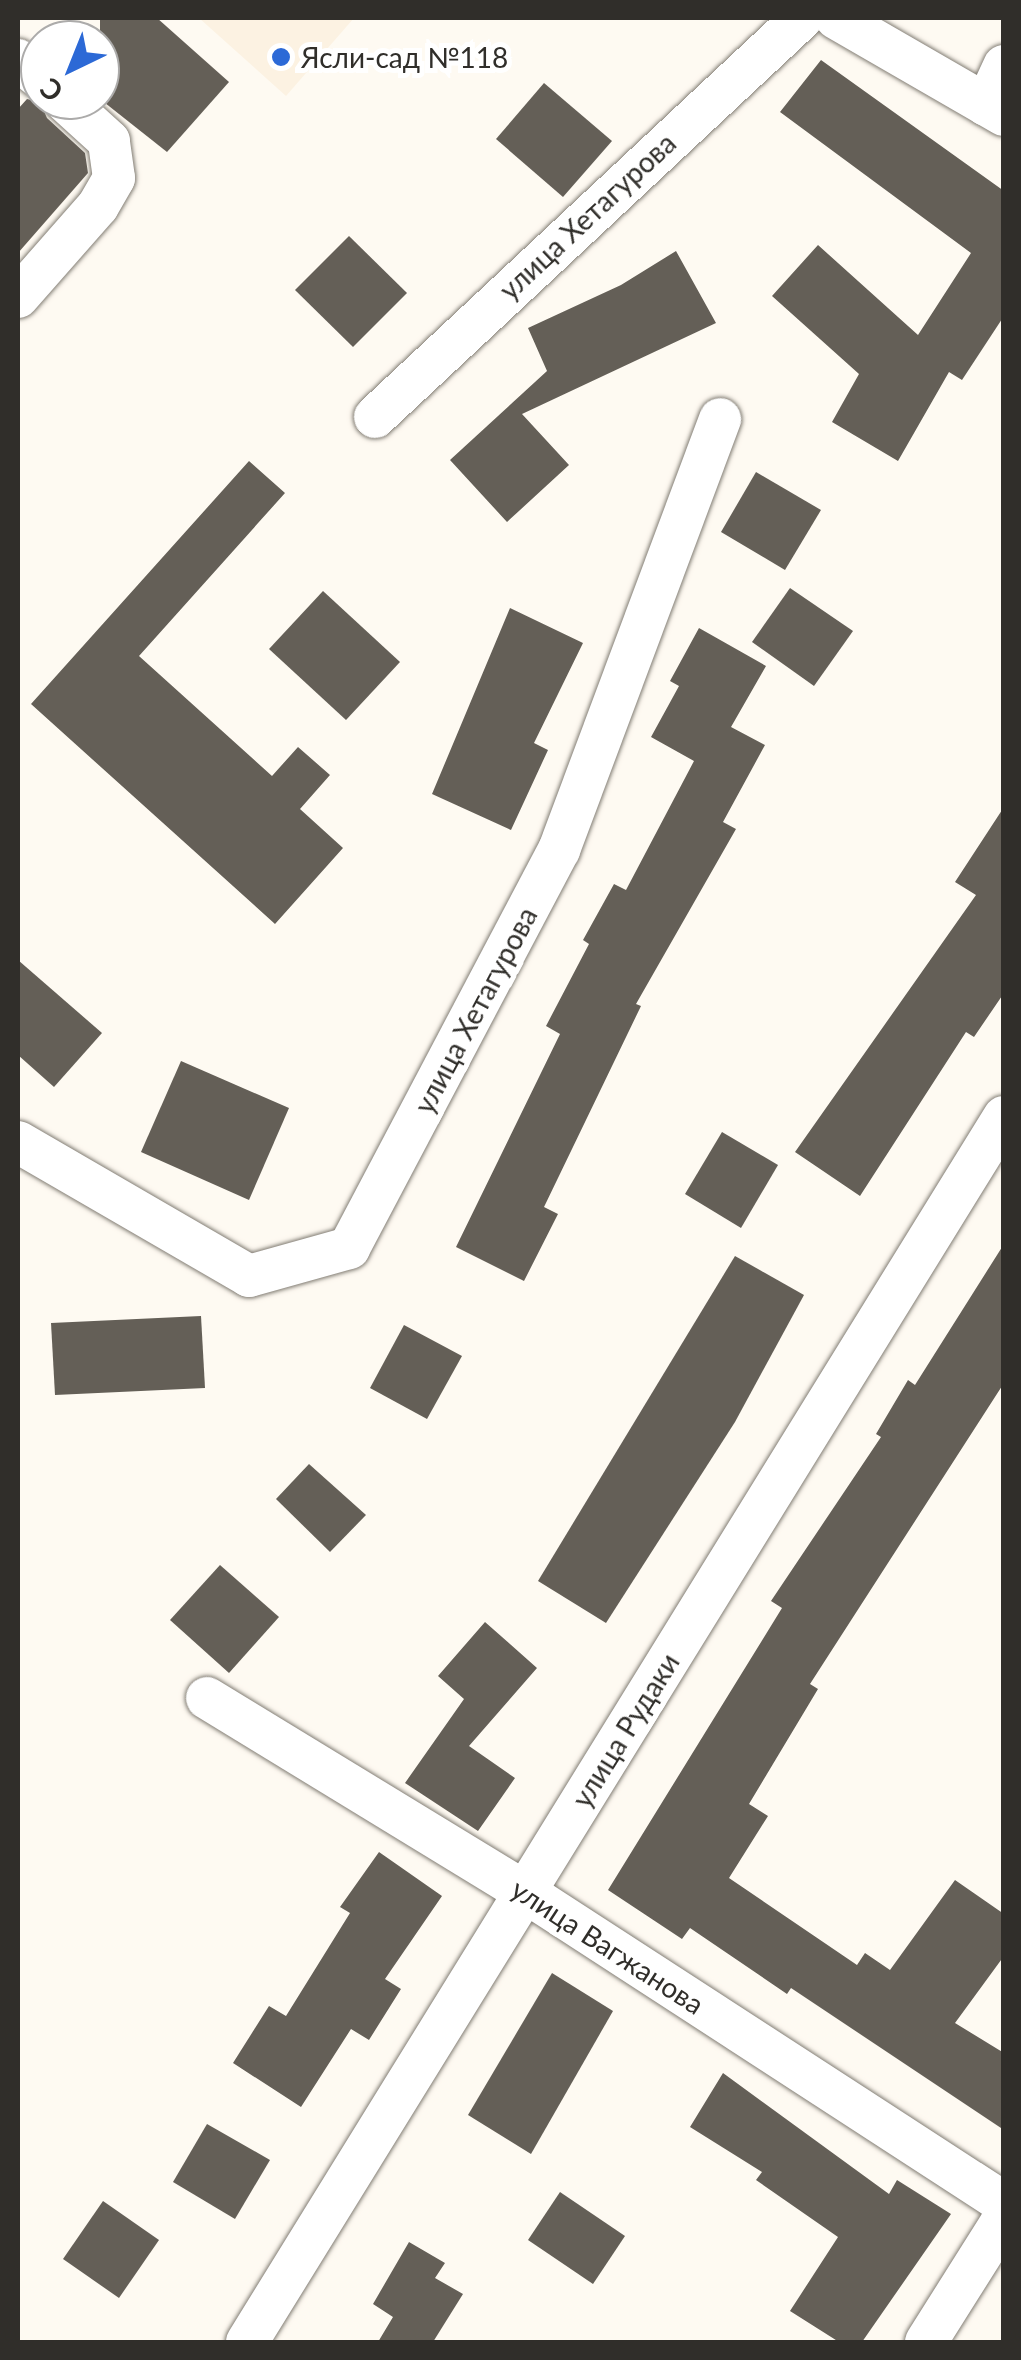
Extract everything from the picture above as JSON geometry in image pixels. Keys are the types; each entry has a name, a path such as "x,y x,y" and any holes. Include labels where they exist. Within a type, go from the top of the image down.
{"street":[{"name":"улица Хетагурова","path":"375,417 802,18"},
{"path":"836,18 995,110 1004,66"},
{"path":"18,297 98,206 114,178 109,142 85,120"},
{"name":"улица Хетагурова","path":"18,1142 248,1276 349,1248 559,850 720,419"},
{"name":"улица Рудаки","path":"247,2342 1004,1117"},
{"name":"улица Вагжанова","path":"207,1698 525,1892 1004,2203"},
{"path":"926,2342 1004,2218"}],"shaded area":[{"name":"Ясли-сад №118","path":"199,18 354,18 286,96"}],"building":[{"path":"157,18 229,82 167,152 120,115 120,20 100,20"},
{"path":"821,60 1004,191 1004,316 962,380 949,372 898,461 832,422 859,374 772,296 818,245 918,335 971,253 780,112"},
{"path":"544,83 612,141 563,197 496,139"},
{"path":"18,109 20,120 49,120 85,153 88,173 18,253"},
{"path":"349,236 407,293 353,347 295,290"},
{"path":"676,251 716,323 522,414 569,465 507,522 450,460 547,371 528,328 621,285"},
{"path":"249,461 285,493 139,656 272,776 298,747 330,775 300,809 343,848 275,924 31,704"},
{"path":"756,472 821,510 785,570 721,532"},
{"path":"790,588 853,631 814,686 752,642"},
{"path":"323,591 400,662 346,720 269,649"},
{"path":"510,608 583,643 534,743 548,750 511,830 432,794"},
{"path":"699,628 766,666 731,727 765,745 723,822 736,829 636,1004 641,1006 544,1207 558,1214 524,1281 456,1247 560,1034 546,1026 589,944 583,940 614,884 626,890 694,761 651,737 679,686 670,681"},
{"path":"1004,807 1004,993 974,1037 966,1032 860,1196 795,1152 976,895 955,882"},
{"path":"18,960 102,1033 54,1087 18,1055"},
{"path":"181,1061 289,1108 249,1200 141,1152"},
{"path":"722,1132 778,1165 741,1228 685,1194"},
{"path":"1004,1244 1004,1383 810,1684 818,1689 749,1804 768,1816 729,1878 857,1965 865,1953 890,1970 955,1880 1004,1914 1004,1956 955,2023 1004,2053 1004,2130 791,1988 787,1994 690,1928 682,1939 608,1890 782,1608 771,1601 881,1437 876,1434 908,1380 915,1385"},
{"path":"735,1256 804,1295 735,1422 606,1623 538,1581"},
{"path":"201,1316 205,1388 55,1395 51,1323"},
{"path":"404,1325 462,1356 427,1419 370,1388"},
{"path":"309,1464 366,1515 330,1552 276,1499"},
{"path":"220,1565 279,1617 229,1673 170,1620"},
{"path":"485,1622 537,1668 469,1746 515,1778 478,1831 405,1783 464,1699 438,1676"},
{"path":"379,1852 442,1896 385,1979 401,1989 369,2040 351,2029 301,2107 233,2063 269,2006 286,2016 350,1913 340,1907"},
{"path":"552,1973 613,2011 531,2154 468,2115"},
{"path":"723,2073 889,2194 897,2180 951,2214 862,2342 839,2342 790,2311 838,2237 756,2180 762,2172 690,2127"},
{"path":"207,2124 270,2160 235,2219 173,2182"},
{"path":"560,2192 625,2236 593,2284 528,2240"},
{"path":"103,2201 159,2240 119,2298 63,2259"},
{"path":"409,2242 445,2263 435,2278 463,2294 433,2342 378,2342 393,2317 373,2304"}],"place":[{"name":"Ясли-сад №118","path":"281,57"}]}
